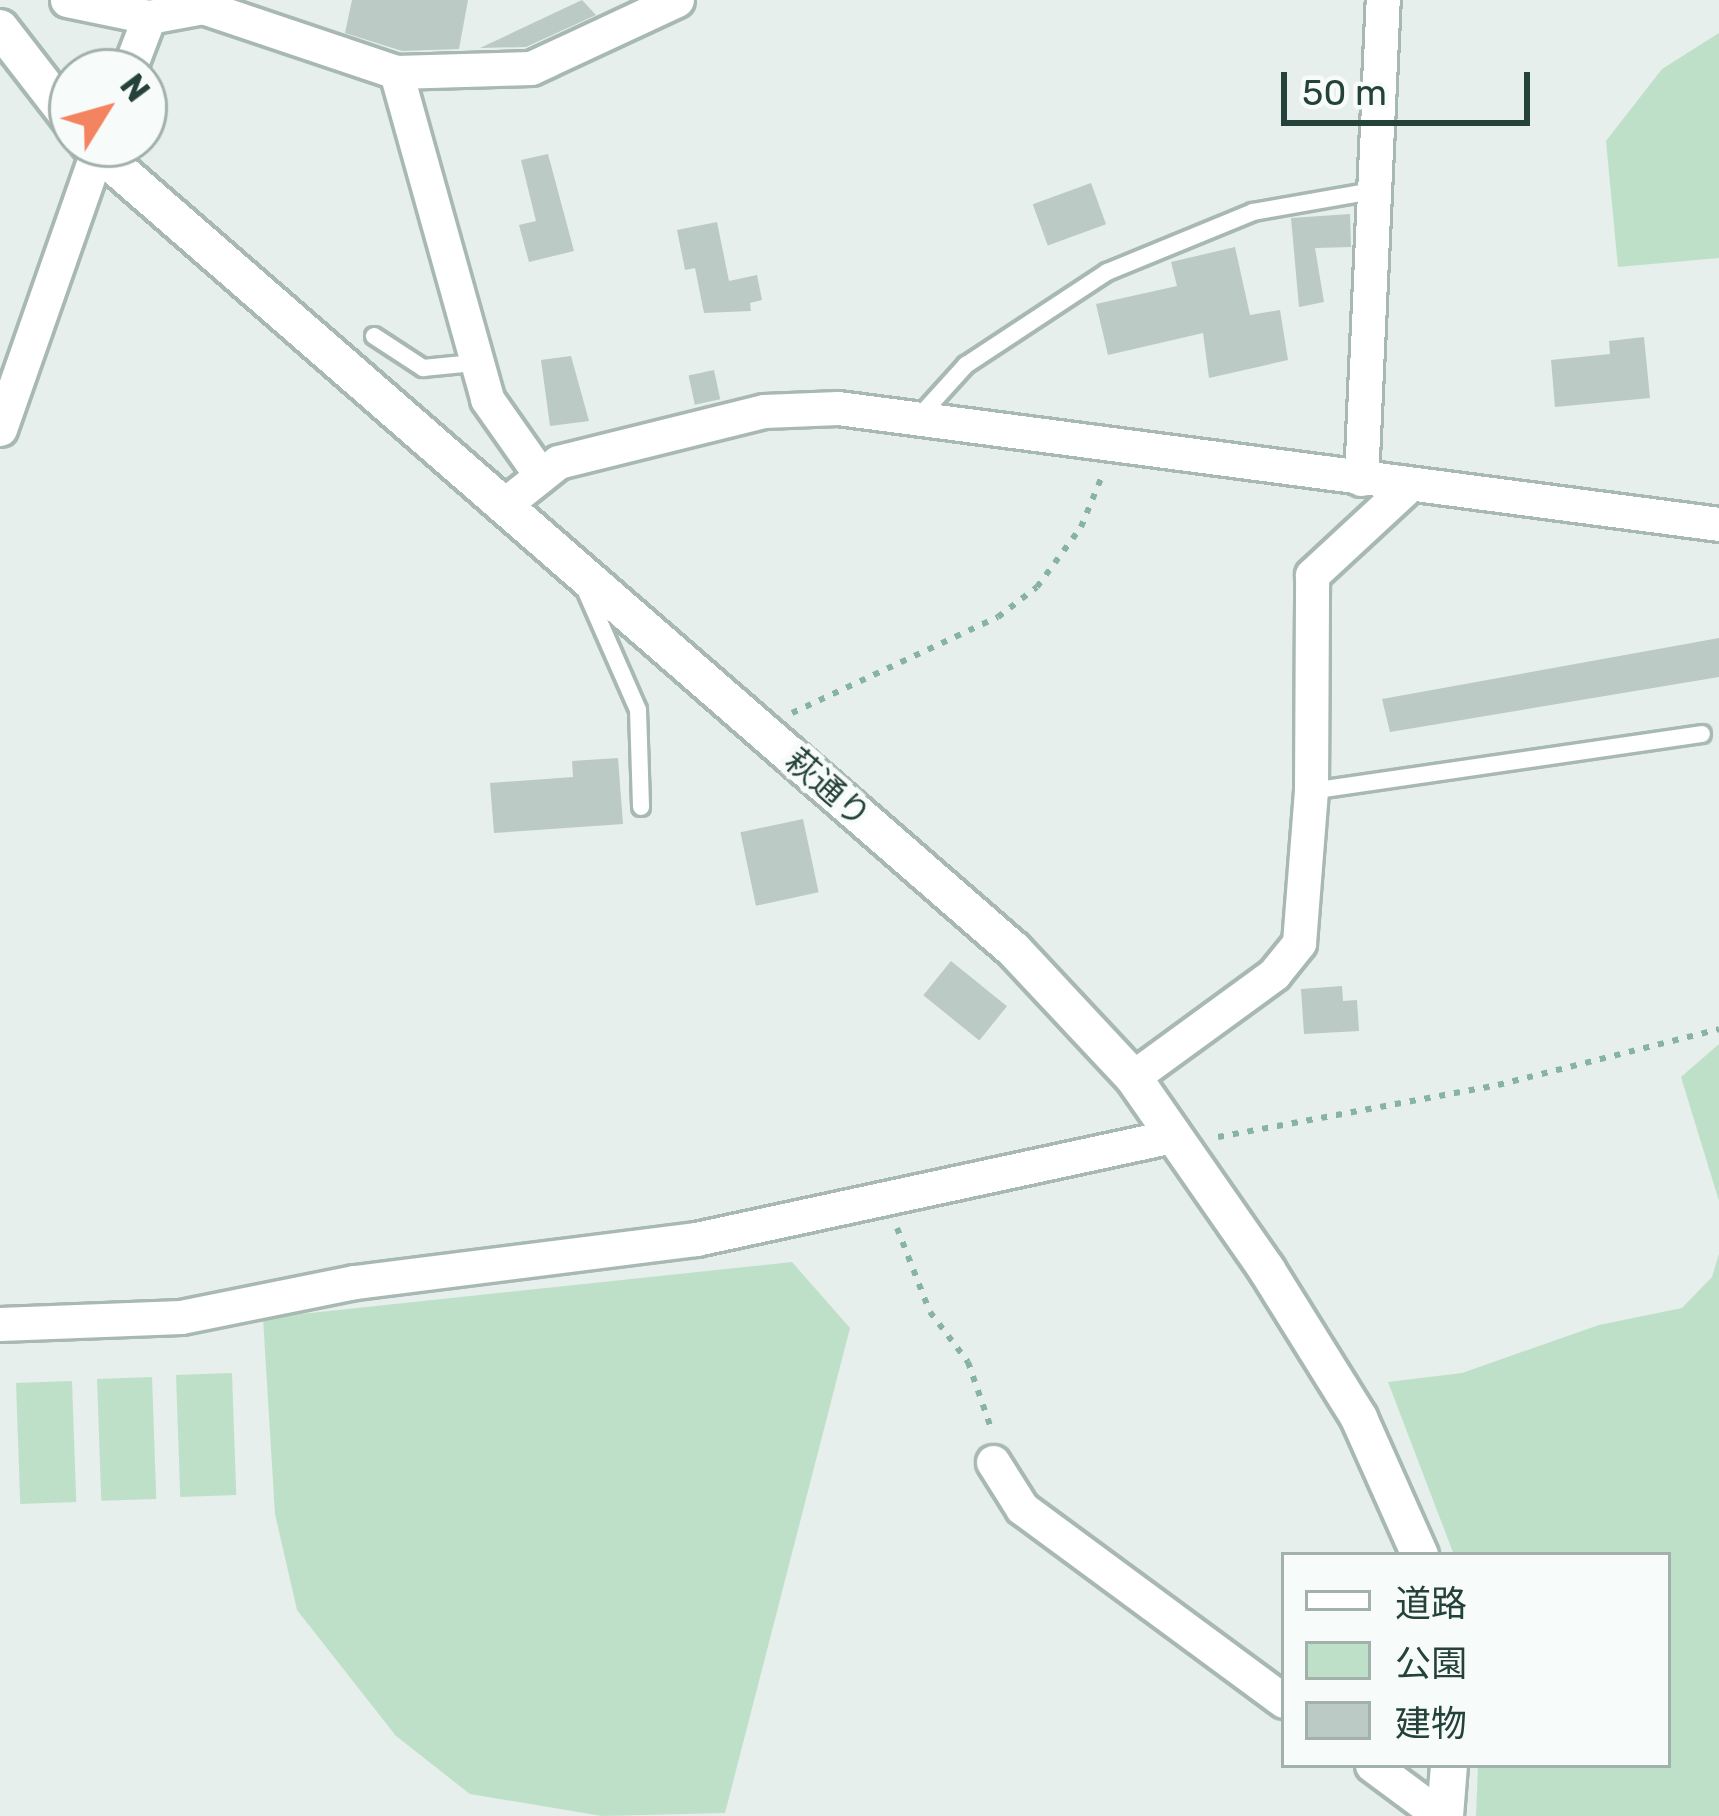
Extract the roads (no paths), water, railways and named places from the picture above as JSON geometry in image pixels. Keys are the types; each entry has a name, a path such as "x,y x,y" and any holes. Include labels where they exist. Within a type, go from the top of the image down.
{"street":[{"path":"67,0 149,17 205,3 396,72 531,68 677,0"},
{"path":"1361,479 1378,190 1383,0"},
{"path":"137,48 149,17"},
{"path":"0,28 48,91"},
{"path":"396,72 474,362 505,433 538,473"},
{"path":"0,429 88,168"},
{"name":"萩通り","path":"119,168 1014,950 1133,1077 1359,1418 1419,1552"},
{"path":"503,505 538,473 764,411 838,408 1406,487 1719,524"},
{"path":"1133,1077 1292,954 1302,920 1311,791 1312,575 1406,487"},
{"path":"0,1324 182,1317 355,1282 696,1239 891,1195 1175,1140"},
{"path":"993,1462 1022,1508 1281,1699"},
{"path":"1376,1768 1443,1816 1449,1768"}],"lane":[{"path":"917,419 966,365 1107,272 1252,212 1378,190"},
{"path":"374,336 424,368 474,362"},
{"path":"578,571 638,710 641,807"},
{"path":"1311,791 1702,734"}]}
